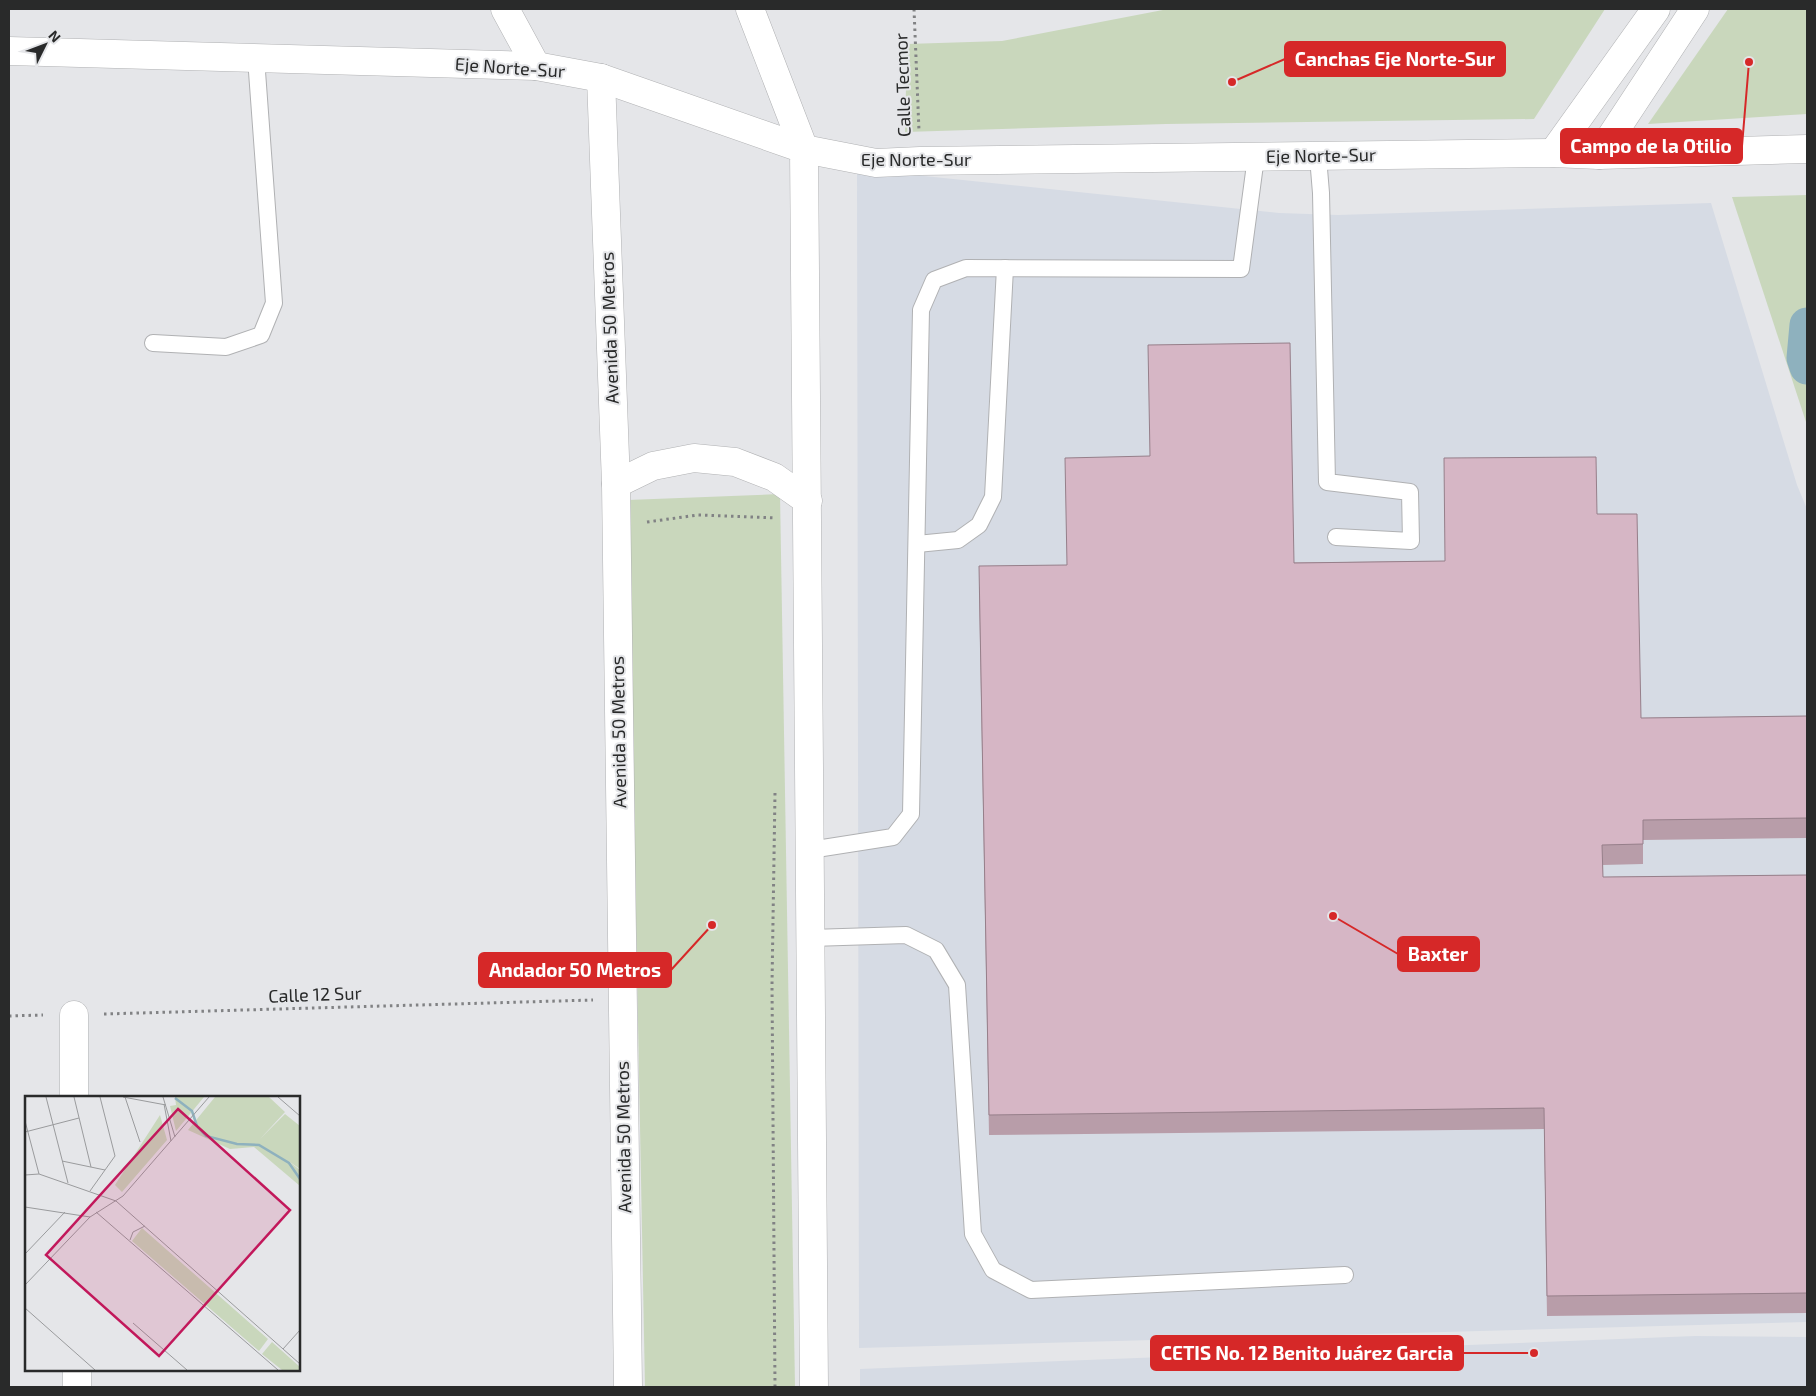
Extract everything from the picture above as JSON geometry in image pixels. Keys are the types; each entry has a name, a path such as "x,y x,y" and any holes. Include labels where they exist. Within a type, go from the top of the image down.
{"street":[{"path":"505,9 536,66"},
{"path":"750,9 804,149 814,1387"},
{"path":"1553,153 1656,9"},
{"path":"1599,155 1695,9"},
{"name":"Eje Norte-Sur","path":"9,51 536,66 601,78 804,149 876,163 1553,153 1599,155 1807,149"},
{"name":"Avenida 50 Metros","path":"601,78 616,484 628,1387"},
{"path":"616,484 653,466 694,458 735,462 774,477 808,501"},
{"path":"74,1015 74,1096"},
{"path":"77,1371 77,1387"}],"lane":[{"path":"154,343 226,347 261,335 274,303 256,58"},
{"path":"1318,156 1327,482 1410,492 1411,541 1336,536"},
{"path":"810,850 893,837 912,814 921,310 934,280 966,268 1241,269 1256,157"},
{"path":"917,544 958,540 979,525 993,497 1004,268"},
{"path":"811,938 906,935 936,950 957,985 973,1234 993,1270 1031,1290 1345,1275"}],"path":[{"name":"Calle Tecmor","path":"914,9 920,161"},
{"path":"645,522 698,515 780,518"},
{"path":"775,786 772,985 775,1387"},
{"name":"Calle 12 Sur","path":"9,1016 622,999"}],"shaded area":[{"path":"857,169 1279,213 1338,215 1711,203 1797,485 1807,509 1807,1322 859,1348"},
{"path":"1695,1336 1807,1337 1807,1387 860,1387 860,1369"}],"green space":[{"path":"1168,9 1605,9 1534,119 1166,124 905,132 907,44 1002,41"},
{"path":"1728,9 1807,9 1807,114 1648,124"},
{"path":"1807,195 1807,425 1732,197"},
{"path":"780,494 795,1387 645,1387 628,500"}],"building":[{"path":"1290,343 1294,563 1445,561 1444,458 1596,457 1597,514 1637,514 1641,718 1807,716 1807,818 1643,820 1643,844 1602,845 1603,877 1807,875 1807,1293 1547,1296 1544,1108 989,1115 979,566 1067,565 1065,458 1150,456 1148,345"}],"waterway":[{"path":"1807,325 1804,358 1807,367"}],"place":[{"name":"Campo de la Otilio","path":"1749,62"},
{"name":"Canchas Eje Norte-Sur","path":"1232,82"},
{"name":"Baxter","path":"1333,916"},
{"name":"Andador 50 Metros","path":"712,925"},
{"name":"CETIS No. 12 Benito Juárez Garcia","path":"1534,1353"}]}
